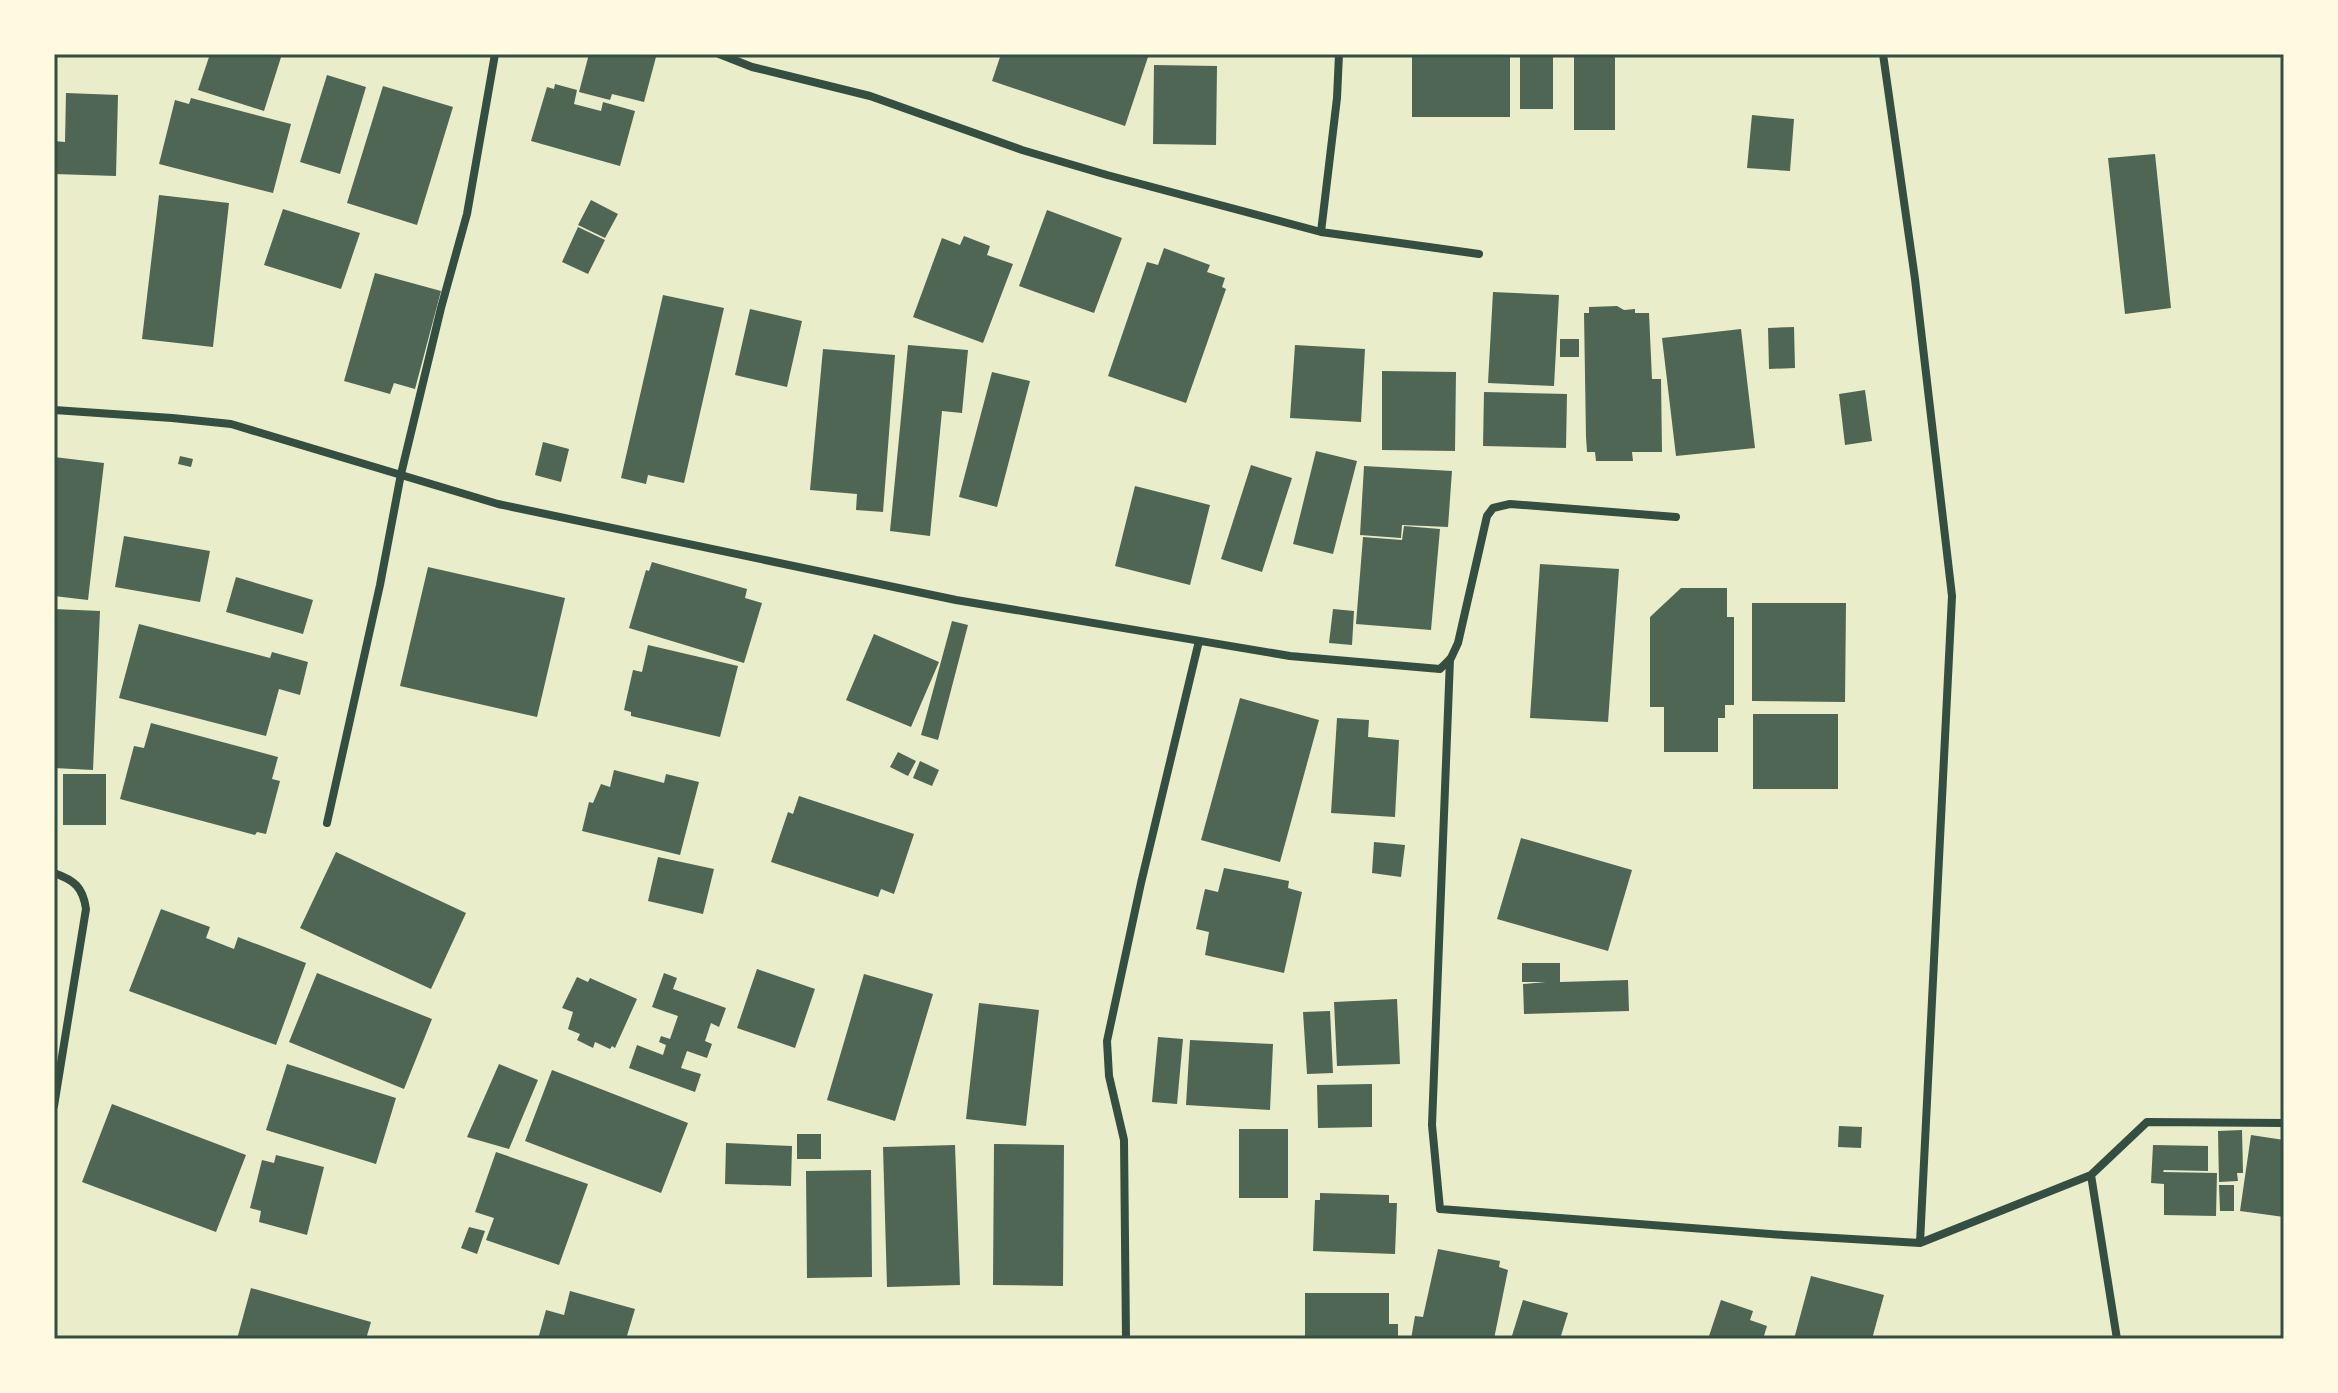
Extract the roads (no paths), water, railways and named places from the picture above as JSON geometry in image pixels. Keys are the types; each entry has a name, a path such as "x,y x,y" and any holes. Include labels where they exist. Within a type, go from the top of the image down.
{"street":[{"path":"327,823 380,585 401,474 467,214 495,54"},
{"path":"719,54 752,67 870,96 1022,150 1321,232 1479,254"},
{"path":"1321,232 1337,98 1339,54"},
{"path":"1883,54 1915,279 1952,596 1920,1243"},
{"path":"54,410 231,424 498,504 942,597 1290,656 1376,662 1420,669 1440,669 1451,658 1458,643 1487,516 1493,508 1510,504 1676,517"},
{"path":"1126,1339 1124,1140 1109,1076 1107,1041 1199,641"},
{"path":"1451,658 1432,1125 1440,1209 1920,1243 2091,1175 2147,1122 2284,1123"},
{"path":"54,873 75,881 84,894 86,909 54,1106"},
{"path":"2091,1175 2117,1339"}]}
